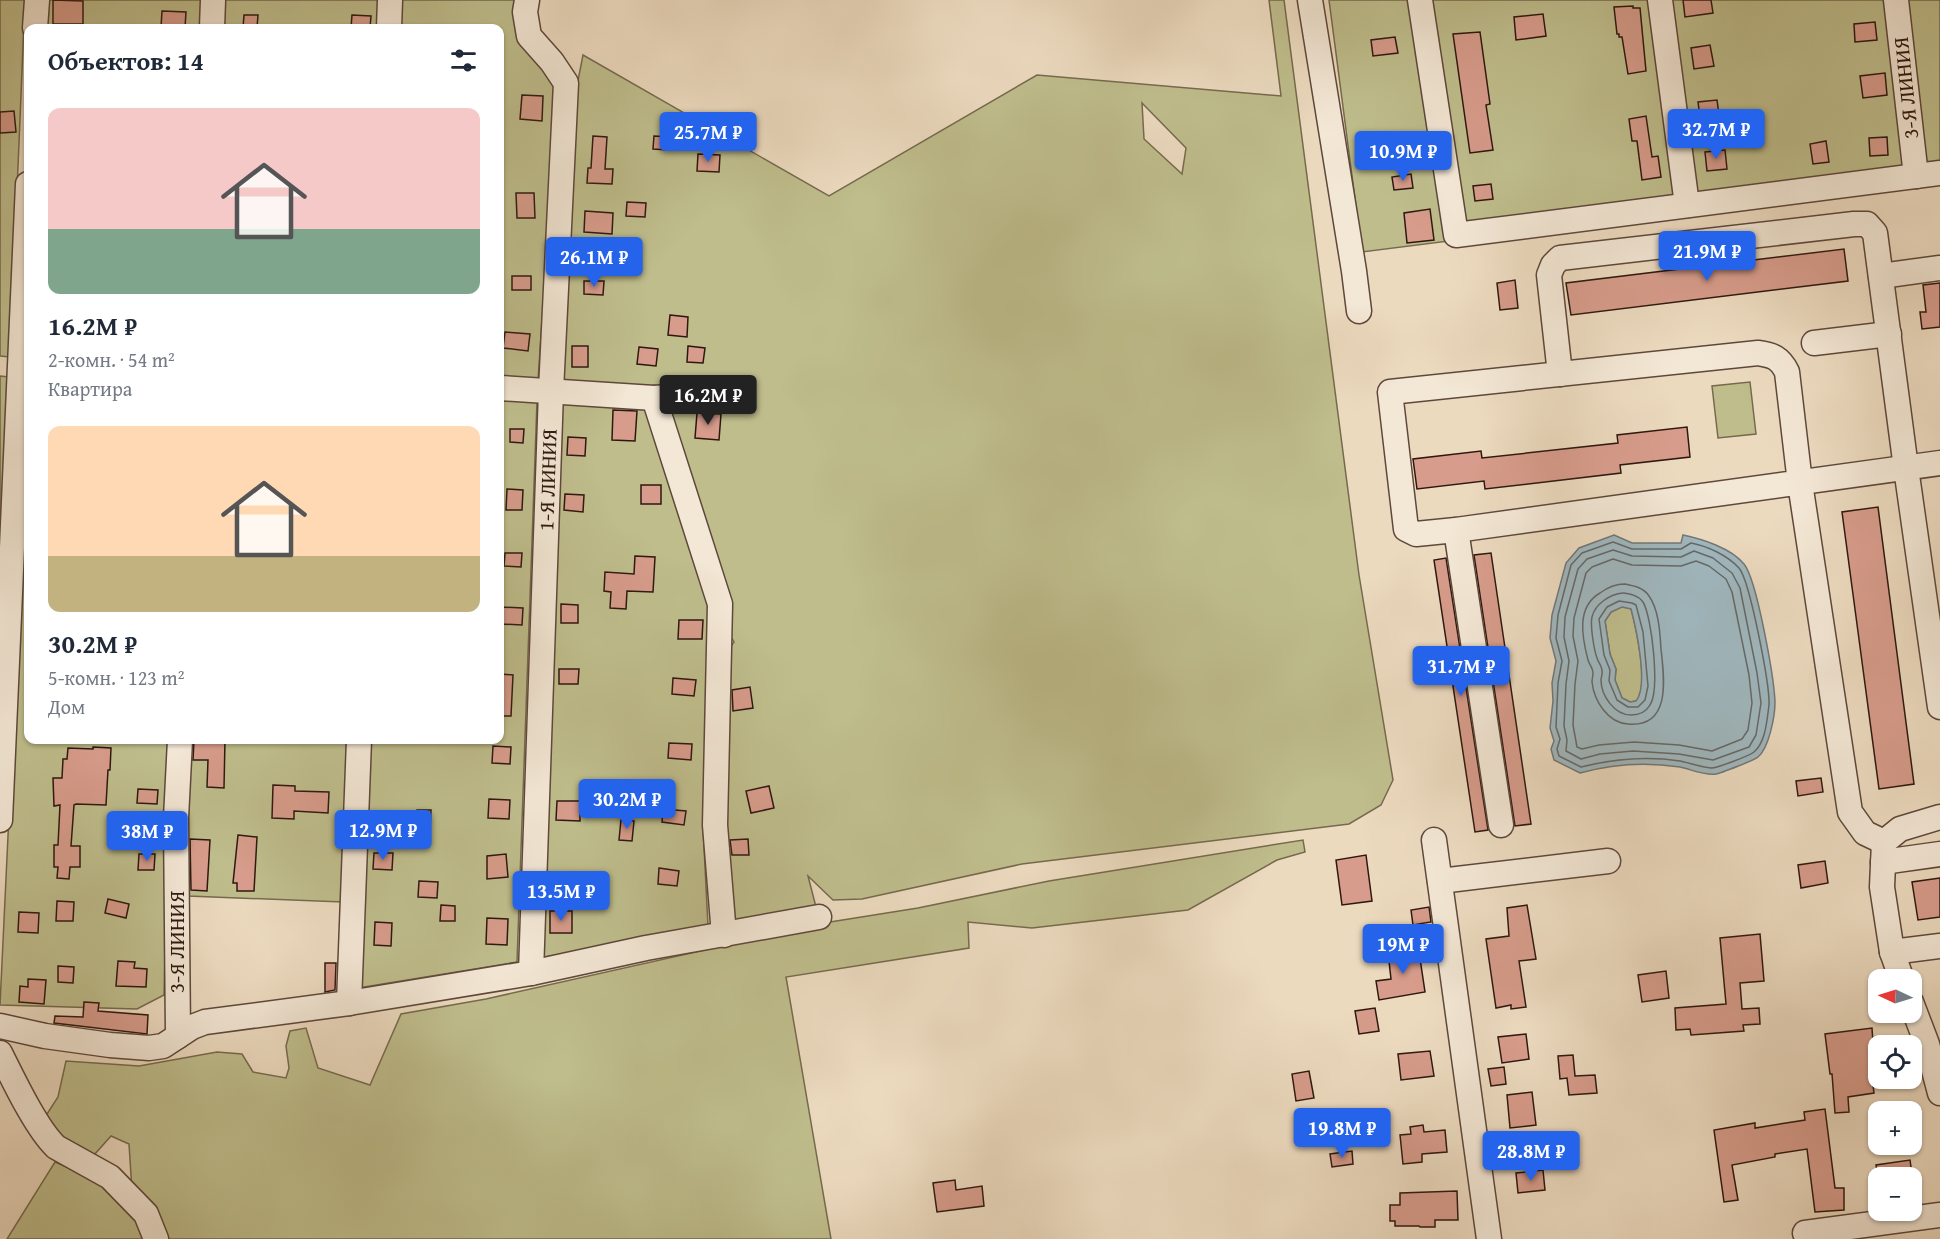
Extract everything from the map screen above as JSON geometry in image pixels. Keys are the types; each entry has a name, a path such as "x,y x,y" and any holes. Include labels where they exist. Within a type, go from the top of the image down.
{"street":[{"path":"36,24 37,0"},
{"path":"212,24 213,0"},
{"path":"389,24 390,0"},
{"name":"1-Я ЛИНИЯ","path":"527,0 525,12 529,36 552,62 566,83 551,391 531,973"},
{"path":"1310,0 1359,311"},
{"path":"1420,0 1456,235 1928,174"},
{"path":"1660,0 1687,205"},
{"name":"3-Я ЛИНИЯ","path":"1896,0 1928,174"},
{"path":"1560,374 1549,275 1553,265 1560,258 1867,224 1875,233 1940,707"},
{"path":"0,820 16,368 24,245"},
{"path":"1881,276 1940,268"},
{"path":"1814,343 1889,334"},
{"path":"1940,463 1800,483 1456,530 1416,534 1406,529 1390,392 1758,353 1771,355 1782,362 1787,372 1800,483 1850,812 1883,852 1940,854"},
{"path":"504,388 654,398 696,395"},
{"path":"654,398 720,604 715,825 724,935"},
{"path":"1456,530 1501,825"},
{"name":"3-Я ЛИНИЯ","path":"178,1036 176,818 180,744"},
{"path":"350,1004 359,744"},
{"path":"1898,969 1892,952 1882,887 1883,852 1900,829 1940,817"},
{"path":"1434,840 1489,1239"},
{"path":"1440,881 1608,861"},
{"path":"0,1026 45,1036 149,1048 163,1046 192,1026 219,1020 350,1004 531,973 646,948 819,917"},
{"path":"1892,952 1940,946"},
{"path":"1920,1023 1932,1049 1940,1093"},
{"path":"0,1053 51,1143 110,1177 146,1214 156,1239"},
{"path":"1805,1233 1940,1215"}],"shaded area":[{"path":"0,0 25,0 10,357 0,356"},
{"path":"45,0 202,0 201,24 44,24"},
{"path":"222,0 381,0 379,24 221,24"},
{"path":"398,0 524,0 558,84 538,380 504,378 504,24 397,24"},
{"path":"1269,0 1284,0 1359,575 1393,780 1381,805 1349,824 1022,864 862,899 833,900 808,876 816,907 730,924 723,821 727,652 734,642 722,621 665,404 714,400 722,386 654,387 558,381 573,106 583,55 829,196 1037,75 1281,96","holes":["1142,103 1186,148 1182,174 1144,139"]},
{"path":"1329,0 1940,0 1940,179 1362,252"},
{"path":"0,376 9,377 0,599"},
{"path":"1750,382 1756,434 1718,438 1712,386"},
{"path":"504,399 537,401 517,962 358,988 367,744 504,744"},
{"path":"557,402 647,406 711,602 703,827 708,926 540,958"},
{"path":"24,498 24,744 170,744 164,995 137,1009 0,1005"},
{"path":"1621,607 1631,608 1642,670 1642,683 1637,701 1630,702 1622,698 1615,680 1616,669 1610,654 1605,621 1611,612"},
{"path":"190,744 349,744 343,902 188,896"},
{"path":"1303,840 1305,852 1277,860 1188,910 1032,928 968,922 969,948 786,977 831,1239 161,1239 132,1191 129,1144 111,1136 94,1155 48,1131 47,1114 58,1097 66,1061 139,1066 217,1052 242,1054 253,1072 286,1078 289,1068 286,1046 290,1031 306,1028 318,1068 370,1085 401,1014 486,999 830,922 918,908 1049,881"},
{"path":"55,1162 113,1187 151,1239 7,1239"}],"water":[{"path":"1614,535 1632,543 1681,543 1683,535 1724,549 1744,564 1759,608 1772,673 1775,702 1773,723 1765,747 1758,757 1716,774 1668,765 1642,764 1580,773 1554,760 1551,749 1554,741 1550,728 1552,683 1556,661 1550,638 1552,615 1566,563 1579,548","holes":["1622,607 1631,609 1640,656 1641,683 1640,694 1636,701 1630,702 1622,698 1615,680 1616,669 1610,654 1605,621 1611,612"]}],"building":[{"path":"53,0 83,1 83,24 53,24"},
{"path":"1683,0 1711,0 1713,13 1685,17"},
{"path":"1633,6 1633,8 1640,8 1646,71 1628,74 1622,37 1617,34 1614,7"},
{"path":"162,11 186,12 185,24 161,24"},
{"path":"1543,14 1546,36 1516,40 1514,17"},
{"path":"244,15 258,15 257,24 243,24"},
{"path":"352,15 371,16 370,24 351,24"},
{"path":"1875,22 1877,40 1855,42 1854,24"},
{"path":"1480,32 1490,104 1486,105 1493,150 1470,153 1453,34"},
{"path":"1395,37 1398,53 1373,56 1371,40"},
{"path":"1710,45 1714,66 1694,69 1691,48"},
{"path":"1885,73 1887,95 1863,98 1860,76"},
{"path":"522,95 543,96 542,121 520,119"},
{"path":"1717,100 1719,115 1700,117 1698,102"},
{"path":"14,111 16,132 0,133 0,112"},
{"path":"1646,116 1652,157 1658,156 1661,177 1642,180 1637,141 1632,141 1629,119"},
{"path":"593,136 607,137 605,169 613,169 612,184 587,183 588,168 591,168"},
{"path":"654,136 670,137 669,150 653,149"},
{"path":"1887,137 1888,155 1870,156 1869,138"},
{"path":"1826,141 1829,162 1813,164 1810,144"},
{"path":"1414,142 1417,160 1397,163 1394,146"},
{"path":"1725,150 1727,169 1707,171 1705,152"},
{"path":"698,154 720,155 719,172 697,171"},
{"path":"1411,174 1413,188 1394,190 1392,177"},
{"path":"1491,184 1493,199 1475,201 1473,186"},
{"path":"516,193 534,193 535,218 517,218"},
{"path":"627,202 646,203 645,217 626,216"},
{"path":"1430,209 1434,240 1407,243 1404,213"},
{"path":"585,211 613,213 612,234 584,232"},
{"path":"1844,249 1848,281 1571,315 1566,283"},
{"path":"512,276 531,276 531,290 512,290"},
{"path":"1515,280 1518,308 1500,310 1497,283"},
{"path":"584,281 604,281 603,295 584,294"},
{"path":"1940,283 1940,327 1922,329 1920,312 1926,312 1923,285"},
{"path":"670,315 688,317 687,337 668,335"},
{"path":"505,332 530,334 528,351 504,348"},
{"path":"572,346 588,346 588,367 572,367"},
{"path":"688,346 705,348 703,363 687,362"},
{"path":"639,347 658,349 656,366 637,364"},
{"path":"613,410 637,411 635,441 612,440"},
{"path":"697,413 721,414 719,440 695,438"},
{"path":"1687,427 1690,457 1620,465 1621,473 1485,489 1484,481 1417,489 1413,459 1481,451 1482,458 1618,443 1617,435"},
{"path":"510,429 524,429 523,443 510,442"},
{"path":"568,437 586,438 585,456 567,455"},
{"path":"641,485 661,485 661,504 641,504"},
{"path":"507,489 523,490 522,510 506,510"},
{"path":"565,494 584,495 583,512 564,510"},
{"path":"1878,507 1914,784 1879,789 1842,512"},
{"path":"505,553 522,553 521,567 504,566"},
{"path":"1491,553 1531,824 1515,826 1474,555"},
{"path":"635,556 655,557 653,592 627,591 626,609 610,608 611,592 604,591 605,572 634,574"},
{"path":"1446,558 1488,830 1475,832 1434,560"},
{"path":"561,604 578,605 578,623 561,623"},
{"path":"504,607 523,608 522,625 504,624"},
{"path":"679,620 703,620 702,639 678,639"},
{"path":"559,669 579,669 578,684 559,684"},
{"path":"504,674 513,675 511,716 504,716"},
{"path":"673,678 696,680 694,696 672,694"},
{"path":"750,687 753,708 733,711 732,690"},
{"path":"669,743 692,744 691,760 668,758"},
{"path":"194,744 225,744 224,788 207,787 208,760 193,760"},
{"path":"493,746 511,747 510,764 492,763"},
{"path":"93,747 111,748 106,805 74,805 71,846 80,846 80,867 70,867 69,879 57,878 58,867 54,867 54,845 58,845 60,805 54,806 53,778 62,778 63,759 67,759 68,748 93,749"},
{"path":"1821,778 1823,792 1798,796 1796,781"},
{"path":"273,785 295,786 295,791 329,792 328,813 294,811 294,819 272,818"},
{"path":"769,786 774,808 751,813 746,791"},
{"path":"138,789 158,790 157,804 137,803"},
{"path":"629,790 652,791 651,805 628,804"},
{"path":"489,799 510,800 509,819 488,818"},
{"path":"557,801 580,801 580,821 556,820"},
{"path":"663,809 686,811 684,825 662,822"},
{"path":"417,810 431,810 430,829 416,828"},
{"path":"621,820 634,821 632,841 619,840"},
{"path":"238,835 257,837 254,891 237,891 237,883 233,883"},
{"path":"190,839 210,840 207,891 191,890"},
{"path":"748,839 749,855 732,855 730,840"},
{"path":"374,853 393,853 392,870 373,869"},
{"path":"139,854 155,854 154,870 138,870"},
{"path":"506,854 508,877 487,879 487,856"},
{"path":"1366,855 1372,901 1342,905 1336,860"},
{"path":"1825,861 1828,883 1801,888 1798,865"},
{"path":"659,868 679,871 677,886 658,884"},
{"path":"1940,878 1940,917 1918,920 1912,882"},
{"path":"419,881 438,882 437,898 418,897"},
{"path":"108,899 129,904 126,918 105,913"},
{"path":"57,901 74,902 73,921 56,921"},
{"path":"441,905 455,906 455,921 440,921"},
{"path":"1527,905 1536,959 1519,961 1526,1007 1511,1009 1511,1005 1496,1008 1486,939 1509,936 1507,908"},
{"path":"1429,907 1431,922 1413,925 1411,910"},
{"path":"550,911 572,911 572,933 550,933"},
{"path":"19,912 39,913 38,933 18,932"},
{"path":"487,918 508,919 507,945 486,944"},
{"path":"375,922 392,923 391,946 374,945"},
{"path":"1760,934 1764,981 1740,983 1742,1009 1759,1008 1760,1024 1743,1025 1744,1031 1691,1035 1690,1029 1676,1030 1675,1008 1726,1004 1720,938"},
{"path":"1418,945 1425,992 1379,1000 1376,981 1391,979 1389,961 1397,959 1396,948"},
{"path":"118,961 135,962 134,968 147,969 146,987 116,986"},
{"path":"325,963 336,963 335,990 325,992"},
{"path":"58,966 74,967 73,983 58,982"},
{"path":"1666,971 1669,998 1642,1002 1638,975"},
{"path":"28,979 46,980 44,1004 19,1002 20,986 28,987"},
{"path":"84,1002 99,1003 98,1011 148,1015 147,1034 54,1023 55,1016 83,1017"},
{"path":"1375,1008 1379,1031 1359,1034 1355,1011"},
{"path":"1872,1028 1872,1035 1868,1035 1868,1089 1874,1089 1874,1093 1848,1097 1849,1112 1835,1113 1832,1074 1830,1074 1825,1034"},
{"path":"1526,1034 1529,1059 1502,1063 1498,1037"},
{"path":"1430,1051 1434,1076 1401,1080 1398,1054"},
{"path":"1573,1055 1575,1076 1595,1075 1597,1093 1569,1095 1567,1078 1560,1079 1558,1056"},
{"path":"1504,1067 1506,1084 1491,1086 1488,1069"},
{"path":"1309,1071 1314,1098 1296,1101 1292,1074"},
{"path":"1532,1092 1536,1125 1510,1128 1507,1095"},
{"path":"1825,1109 1835,1188 1844,1188 1844,1210 1815,1212 1807,1149 1732,1165 1738,1200 1724,1202 1714,1130 1755,1123 1755,1128 1805,1120 1804,1112"},
{"path":"1423,1125 1424,1132 1445,1130 1447,1152 1422,1154 1422,1162 1403,1164 1400,1135 1411,1134 1410,1127"},
{"path":"1352,1151 1353,1164 1332,1167 1330,1154"},
{"path":"1910,1160 1911,1167 1876,1167 1876,1165"},
{"path":"1543,1170 1545,1190 1518,1193 1516,1173"},
{"path":"955,1180 956,1190 982,1186 984,1206 937,1212 933,1183"},
{"path":"1457,1191 1458,1220 1435,1220 1435,1227 1395,1226 1395,1221 1390,1221 1390,1205 1400,1205 1400,1193"}]}
